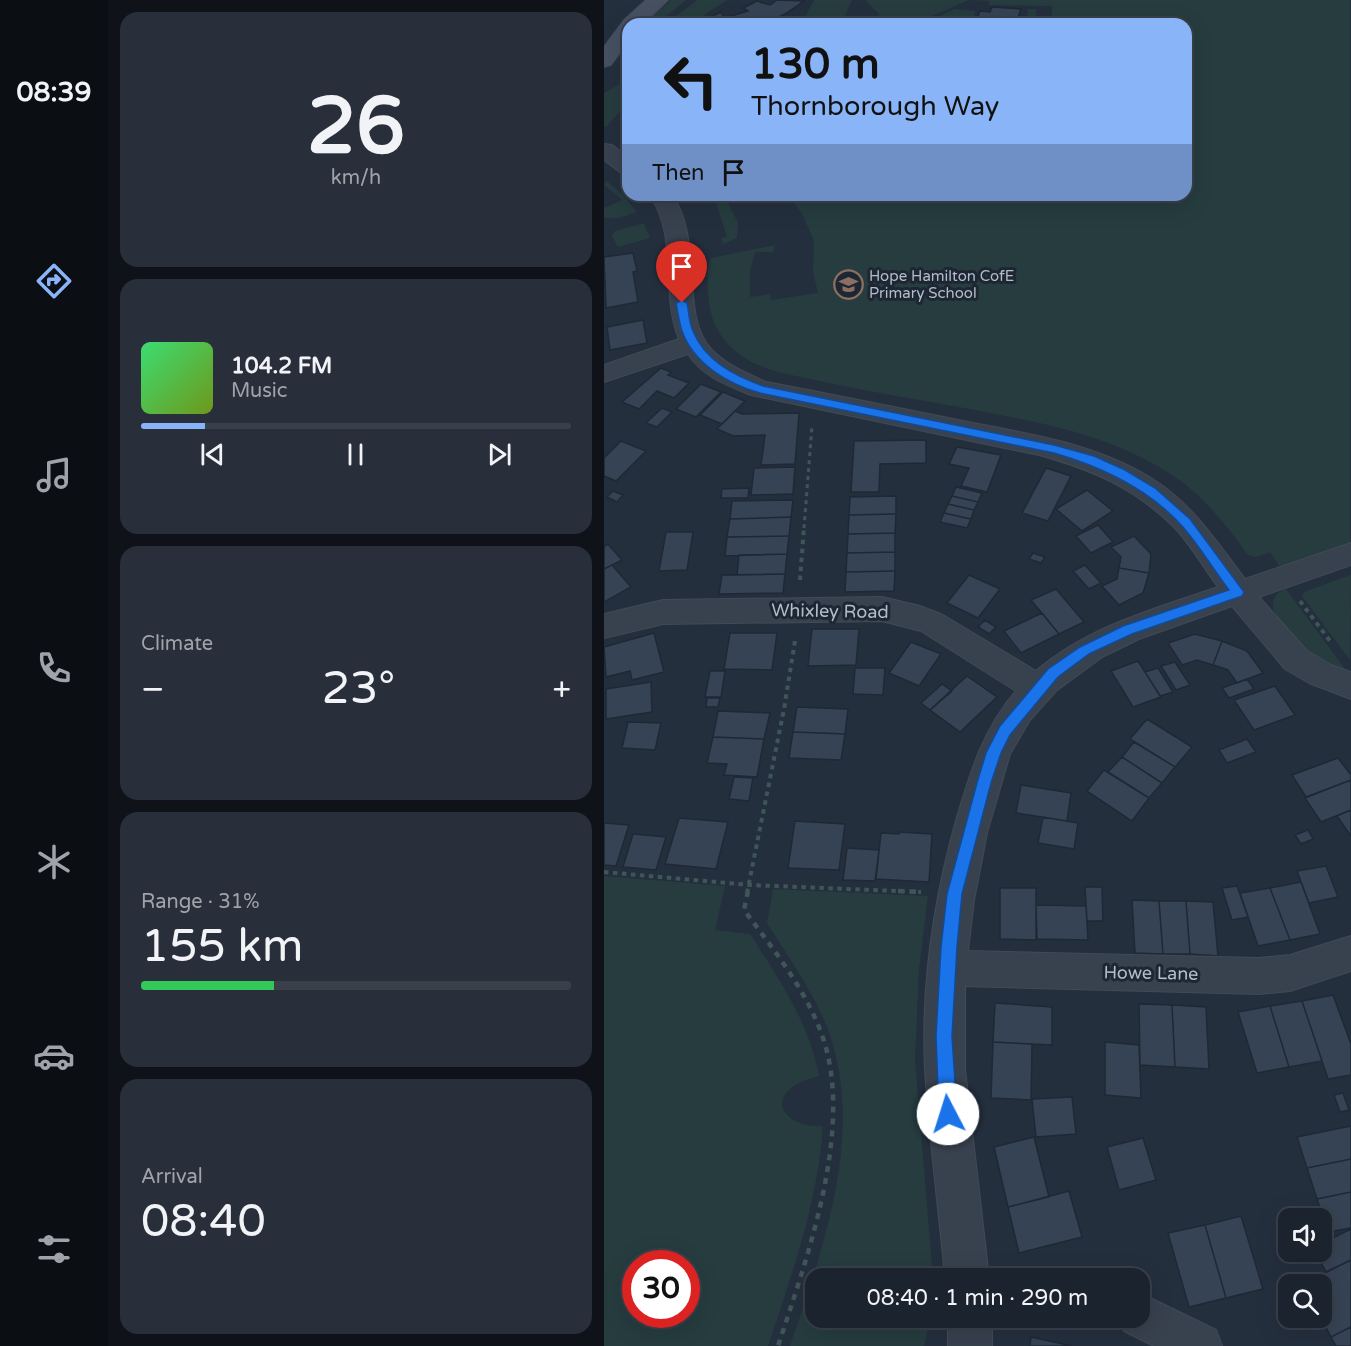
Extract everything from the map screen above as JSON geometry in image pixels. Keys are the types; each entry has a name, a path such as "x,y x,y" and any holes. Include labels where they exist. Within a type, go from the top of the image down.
{"street":[{"path":"637,18 655,0"},
{"path":"604,60 622,36"},
{"path":"604,150 622,163"},
{"path":"665,201 678,235 683,315 694,343 713,365 731,378 760,389 1039,446 1105,465 1137,482 1177,513 1194,531 1237,592 1271,634 1296,660 1320,674 1351,686"},
{"path":"604,374 694,343"},
{"path":"966,1268 945,1069 947,968 955,894 974,813 994,753 1009,724 1038,688 1065,663 1098,643 1128,630 1351,554"},
{"name":"Whixley Road","path":"604,626 662,612 882,609 920,618 1038,688"},
{"name":"Howe Lane","path":"947,968 1259,976 1290,973 1351,952"},
{"path":"1150,1320 1200,1346"},
{"path":"970,1328 970,1346"}],"path":[{"path":"778,1346 820,1214 830,1160 832,1097 828,1056 813,1018 770,945 744,910 784,709 798,609 813,412 819,401"},
{"path":"604,872 750,885 955,894"}],"green space":[{"path":"671,0 686,0 664,18 650,18"},
{"path":"697,0 727,0 700,18 674,18"},
{"path":"814,0 852,0 844,18 805,18"},
{"path":"865,0 969,0 928,18 878,18 879,14"},
{"path":"976,0 1350,0 1350,543 1280,567 1270,552 1256,557 1248,555 1222,521 1192,490 1169,473 1123,449 1075,432 1026,420 778,372 749,361 728,344 720,333 713,321 708,290 708,266 711,258 775,245 773,252 755,252 750,270 750,297 770,294 771,300 818,293 813,272 814,241 802,214 792,201 1192,201 1192,18 1026,18 1028,9 1036,9 1036,16 1052,16 1052,6 989,5 990,1"},
{"path":"955,9 976,11 973,18 935,18"},
{"path":"622,82 622,109 606,127 604,126 604,93"},
{"path":"607,181 622,194 622,200 604,185"},
{"path":"622,200 628,201 637,212 619,218 604,218 604,208"},
{"path":"727,201 738,223 737,238 723,244 721,238 727,237 716,203"},
{"path":"644,223 650,238 618,247 612,236 615,231"},
{"path":"1351,575 1350,660 1302,596 1304,592"},
{"path":"1286,589 1345,669 1310,654 1279,622 1273,603 1276,595"},
{"path":"604,876 725,886 715,930 750,934 782,984 808,1037 819,1076 792,1087 783,1098 782,1105 785,1112 797,1122 823,1126 820,1154 803,1237 768,1346 604,1346"},
{"path":"773,889 928,896 919,969 915,1060 932,1268 816,1268 836,1186 842,1144 842,1102 837,1062 819,1009 767,923"},
{"path":"805,1301 805,1328 928,1328 924,1346 790,1346"}],"building":[{"path":"777,0 804,1 776,18 708,18 721,12 724,17 748,11 743,8 757,1 770,5"},
{"path":"992,7 1021,9 1018,18 977,18 980,11 990,12"},
{"path":"633,253 637,271 633,272 638,302 606,308 604,257"},
{"path":"643,320 647,343 610,350 607,327"},
{"path":"661,368 671,372 668,375 689,383 674,398 657,391 639,409 622,402"},
{"path":"701,384 721,392 696,417 676,409"},
{"path":"723,392 745,401 722,424 700,415"},
{"path":"662,408 672,412 657,427 646,423"},
{"path":"735,411 742,414 799,413 795,464 761,465 765,435 733,436 717,429"},
{"path":"926,440 926,463 880,464 879,492 851,492 854,441"},
{"path":"621,441 646,451 616,481 604,476 604,458"},
{"path":"957,447 1001,455 987,492 961,486 969,468 949,464"},
{"path":"795,467 793,494 751,495 754,468"},
{"path":"1046,468 1071,476 1048,521 1022,513"},
{"path":"956,487 982,493 978,502 952,496"},
{"path":"749,488 748,498 721,498 722,489"},
{"path":"1087,490 1113,511 1082,531 1056,509"},
{"path":"613,491 623,495 617,502 607,497"},
{"path":"896,496 896,514 849,515 850,497"},
{"path":"952,496 978,502 974,510 948,504"},
{"path":"793,500 791,517 730,519 732,501"},
{"path":"948,504 974,510 971,519 944,513"},
{"path":"944,513 971,519 967,528 940,522"},
{"path":"896,514 895,533 848,534 849,515"},
{"path":"791,517 789,536 727,537 730,519"},
{"path":"1098,525 1113,542 1091,553 1076,536"},
{"path":"666,532 693,532 687,570 659,571"},
{"path":"895,533 895,552 847,553 848,534"},
{"path":"789,536 787,554 725,556 727,537"},
{"path":"1134,536 1151,554 1149,573 1119,568 1121,557 1111,547"},
{"path":"608,544 622,560 604,569 604,547"},
{"path":"895,552 895,571 846,572 847,553"},
{"path":"1033,553 1045,557 1041,563 1029,559"},
{"path":"787,554 785,574 737,575 739,555"},
{"path":"612,565 631,587 604,602 604,569"},
{"path":"1085,565 1101,583 1089,589 1073,571"},
{"path":"1119,568 1149,573 1143,593 1119,605 1102,586 1117,579"},
{"path":"895,571 894,591 845,592 846,572"},
{"path":"785,574 783,593 719,594 722,575"},
{"path":"969,575 1000,589 978,618 947,603"},
{"path":"1056,589 1084,622 1059,634 1031,600"},
{"path":"1042,613 1059,634 1021,653 1004,631"},
{"path":"985,620 996,627 989,634 978,627"},
{"path":"812,629 859,629 856,665 808,666"},
{"path":"654,633 664,672 632,680 630,671 606,677 604,647"},
{"path":"730,633 777,633 772,670 724,669"},
{"path":"1195,634 1222,641 1213,665 1197,660 1182,665 1168,643"},
{"path":"1222,641 1247,651 1263,673 1237,683 1228,670 1213,665"},
{"path":"911,642 941,654 919,686 889,673"},
{"path":"1138,661 1161,697 1133,707 1111,671"},
{"path":"1175,662 1190,685 1176,690 1161,666"},
{"path":"855,668 885,668 883,695 853,694"},
{"path":"1158,668 1173,692 1160,696 1145,672"},
{"path":"710,671 725,671 721,697 705,697"},
{"path":"967,676 997,697 960,732 930,710"},
{"path":"1247,679 1254,689 1229,698 1222,688"},
{"path":"651,682 652,712 606,719 606,689"},
{"path":"942,684 952,691 930,710 921,703"},
{"path":"1275,686 1295,715 1254,730 1234,700"},
{"path":"707,698 720,698 718,707 706,707"},
{"path":"797,707 848,709 845,734 793,732"},
{"path":"718,711 770,713 764,739 713,737"},
{"path":"1147,719 1192,747 1175,767 1130,739"},
{"path":"628,722 661,723 655,750 622,748"},
{"path":"793,732 845,734 841,760 789,758"},
{"path":"713,737 764,739 757,777 724,775 727,764 707,763"},
{"path":"1247,739 1256,752 1227,763 1219,750"},
{"path":"1134,742 1175,767 1162,783 1122,757"},
{"path":"1122,757 1162,783 1149,798 1108,772"},
{"path":"1338,758 1351,775 1351,780 1306,797 1292,775"},
{"path":"1104,770 1149,798 1132,821 1087,791"},
{"path":"734,777 753,778 749,801 729,799"},
{"path":"1351,780 1351,810 1321,822 1305,798"},
{"path":"1021,785 1071,793 1067,821 1016,813"},
{"path":"1351,810 1351,836 1337,816"},
{"path":"1043,817 1078,823 1074,849 1038,843"},
{"path":"679,818 728,822 716,869 665,864"},
{"path":"795,821 845,824 839,870 788,868"},
{"path":"604,823 629,825 616,866 604,865"},
{"path":"1308,830 1313,839 1301,844 1295,835"},
{"path":"899,832 932,834 929,882 876,879 881,833 899,834"},
{"path":"633,834 666,837 656,870 623,867"},
{"path":"847,848 879,850 875,881 843,880"},
{"path":"1326,866 1338,897 1309,903 1297,871"},
{"path":"1301,882 1320,934 1290,940 1270,888"},
{"path":"1237,886 1248,917 1232,920 1222,888"},
{"path":"1085,887 1102,887 1103,921 1087,921"},
{"path":"1000,888 1036,888 1036,940 1000,939"},
{"path":"1270,888 1290,940 1258,946 1240,893"},
{"path":"1132,900 1159,901 1163,954 1135,953"},
{"path":"1159,901 1186,901 1190,954 1163,954"},
{"path":"1186,901 1213,902 1218,956 1190,954"},
{"path":"1036,905 1086,906 1088,940 1037,939"},
{"path":"1333,995 1351,1044 1351,1075 1328,1079 1302,1001"},
{"path":"1302,1001 1322,1061 1289,1067 1270,1006"},
{"path":"995,1003 1052,1007 1052,1045 993,1042"},
{"path":"1139,1004 1172,1005 1175,1067 1140,1065"},
{"path":"1172,1005 1206,1007 1209,1069 1175,1067"},
{"path":"1270,1006 1289,1067 1257,1073 1238,1012"},
{"path":"993,1042 1032,1044 1031,1100 991,1098"},
{"path":"1105,1042 1139,1045 1141,1098 1105,1095"},
{"path":"1343,1093 1349,1110 1340,1112 1334,1095"},
{"path":"1072,1097 1076,1134 1036,1137 1032,1099"},
{"path":"1351,1126 1351,1159 1307,1168 1297,1137"},
{"path":"1034,1137 1049,1197 1008,1207 994,1147"},
{"path":"1143,1138 1156,1180 1119,1190 1107,1147"},
{"path":"1351,1159 1351,1192 1317,1199 1307,1168"},
{"path":"1069,1191 1082,1237 1019,1253 1008,1207"},
{"path":"1351,1192 1351,1228 1332,1231 1332,1208 1320,1208 1317,1199"},
{"path":"1241,1216 1263,1289 1226,1298 1205,1225"},
{"path":"1205,1225 1226,1298 1189,1307 1168,1233"},
{"path":"1351,1229 1351,1260 1326,1272 1321,1262 1332,1262 1332,1238"},
{"path":"1351,1260 1351,1327 1331,1337 1326,1328 1332,1328 1332,1274 1323,1274"},
{"path":"1351,1327 1351,1346 1336,1346 1331,1337"},
{"path":"1031,1337 1072,1346 1030,1346"}],"place":[{"name":"Hope Hamilton CofE Primary School","path":"848,285"}],"route":[{"path":"682,303 687,331 700,352 722,372 743,383 760,389 1054,449 1090,459 1120,473 1151,492 1186,522 1237,592 1128,630 1084,650 1065,663 1038,688 1005,731 994,753 974,813 955,894 949,947 944,1036 948,1114"}]}
